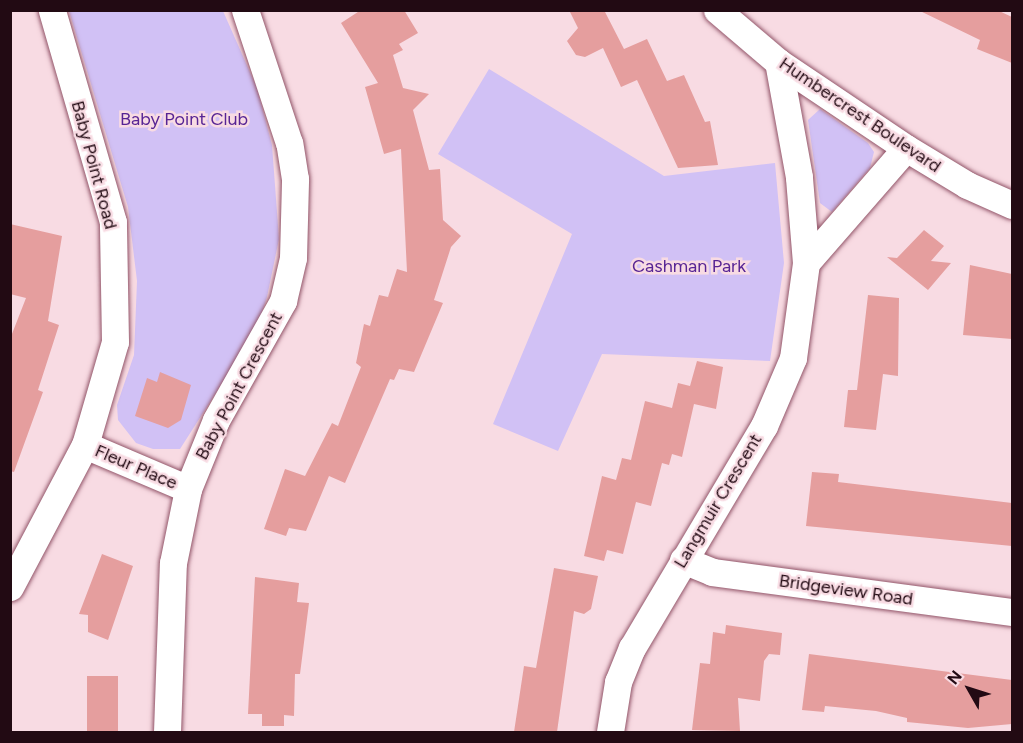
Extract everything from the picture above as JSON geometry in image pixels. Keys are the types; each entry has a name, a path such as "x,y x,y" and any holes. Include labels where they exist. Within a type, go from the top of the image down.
{"street":[{"name":"Baby Point Road","path":"10,587 85,445 115,342 113,222 52,10"},
{"name":"Baby Point Crescent","path":"167,732 173,563 188,489 216,420 284,301 292,258 295,179 289,143 245,10"},
{"name":"Humbercrest Boulevard","path":"717,10 778,62 906,148 967,185 1012,205"},
{"name":"Langmuir Crescent","path":"610,732 618,682 632,648 764,426 786,380 793,358 806,263 799,177 778,62"},
{"path":"806,263 906,148"},
{"name":"Fleur Place","path":"85,445 188,489"},
{"name":"Bridgeview Road","path":"683,560 712,572 1012,612"}],"green space":[{"name":"Baby Point Club","path":"69,11 223,11 257,88 272,145 279,239 267,297 256,330 180,449 153,449 136,443 118,420 117,405 134,355 137,281 128,207"},
{"name":"Cashman Park","path":"489,69 664,176 775,163 784,263 770,361 602,354 558,451 493,424 572,234 438,154"},
{"path":"820,109 868,143 874,152 870,168 832,212 820,203 808,120"}],"building":[{"path":"361,10 404,10 418,33 399,44 403,50 393,55 403,88 429,94 413,110 429,170 440,169 443,220 461,236 451,247 434,300 443,303 414,372 399,369 394,380 390,379 345,483 329,476 306,531 289,528 286,536 264,529 285,469 305,476 332,423 338,426 361,367 356,363 364,324 370,326 379,295 388,297 397,269 407,272 401,149 384,154 365,87 378,83 341,23"},
{"path":"569,10 604,10 624,49 647,39 667,81 684,75 705,122 710,121 718,165 678,168 637,80 621,87 603,48 585,57 576,55 567,41 578,28"},
{"path":"918,10 997,10 1012,17 1012,63 977,49 980,40"},
{"path":"10,224 62,236 48,321 59,325 38,390 43,392 14,472 10,471 10,339 26,298 10,294"},
{"path":"924,230 944,246 931,261 951,263 928,290 887,257 897,258"},
{"path":"970,265 1012,274 1012,339 963,335"},
{"path":"868,295 899,298 898,376 883,374 876,430 844,427 848,390 857,390"},
{"path":"697,361 723,367 716,409 694,404 682,457 672,454 669,465 662,463 651,506 636,502 623,554 607,550 604,561 584,556 602,476 616,480 622,458 631,460 645,401 672,408 678,383 690,386"},
{"path":"160,372 191,385 181,420 168,428 135,416 147,378 157,382"},
{"path":"812,472 839,474 838,482 1012,503 1012,546 806,526"},
{"path":"102,554 133,566 108,640 88,632 88,615 79,614"},
{"path":"554,568 598,576 591,609 584,614 574,611 557,732 514,732 524,666 536,668"},
{"path":"255,577 299,583 297,602 309,603 300,674 295,674 294,716 284,715 284,726 262,726 262,714 248,714"},
{"path":"726,625 782,633 780,655 769,654 764,661 760,701 738,698 740,731 692,730 700,663 710,664 713,632 725,634"},
{"path":"809,654 1012,680 1012,724 968,728 907,722 907,718 876,711 825,706 824,712 802,710"},
{"path":"87,676 118,676 118,732 87,732"}]}
